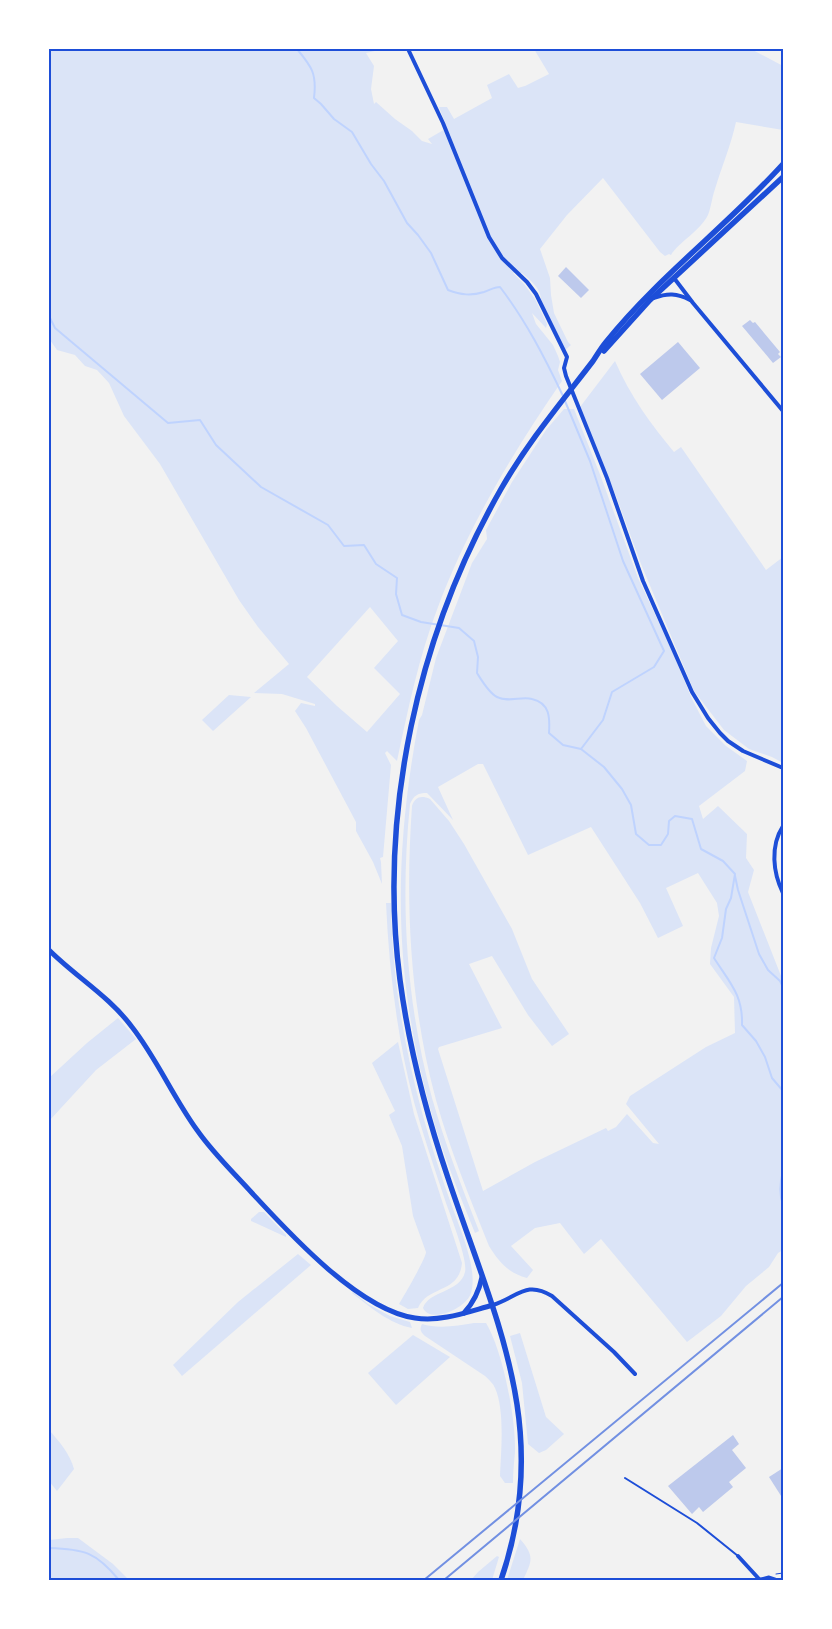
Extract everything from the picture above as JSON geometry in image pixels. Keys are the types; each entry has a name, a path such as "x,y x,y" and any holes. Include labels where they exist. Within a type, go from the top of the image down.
{"main road":[{"path":"501,1580 514,1540 521,1489 522,1461 518,1403 493,1305 450,1186 423,1098 408,1035 397,954 395,878 397,833 401,792 416,707 430,654 445,609 474,541 516,464 550,414 612,336 760,190 783,164"},
{"path":"593,361 673,276 783,177"}],"street":[{"path":"408,49 443,123 489,237 502,258 527,282 536,294 568,357 564,368 566,376 607,478 643,581 692,692 708,718 728,741 743,751 783,768"},
{"path":"673,276 692,302 783,411"},
{"path":"650,300 669,294 678,294 692,302"},
{"path":"783,826 777,839 774,864 783,893"},
{"path":"49,950 100,993 121,1014 140,1038 184,1111 207,1144 294,1238 354,1288 378,1305 391,1311 411,1318 425,1319 440,1319 464,1313 507,1300 530,1288 539,1289 552,1296 614,1352 635,1374"},
{"path":"464,1313 475,1300 483,1274"},
{"path":"738,1556 760,1580 768,1578 775,1580"}],"lane":[{"path":"625,1478 697,1523 738,1556"}],"shaded area":[{"path":"49,49 378,49 366,53 374,66 371,89 374,104 376,102 422,141 432,144 428,139 447,128 439,107 447,107 454,119 492,98 487,85 509,74 518,88 549,74 534,49 751,49 783,66 781,87 783,93 783,130 736,122 708,215 700,226 671,255 665,256 660,252 603,178 567,215 540,249 550,278 554,313 571,345 565,350 537,288 522,273 513,273 535,299 547,324 546,328 532,313 536,324 553,345 558,356 560,362 558,370 562,381 509,463 463,548 438,607 425,644 397,761 387,751 385,753 391,765 383,857 380,858 382,884 373,862 356,831 356,822 295,711 301,703 315,706 315,704 282,694 254,693 289,664 258,627 239,600 160,464 124,416 109,383 97,370 85,366 75,355 57,350 50,340","holes":["370,607 398,641 374,668 400,694 367,732 307,677"]},
{"path":"615,361 627,386 649,420 674,452 681,447 766,570 783,557 783,763 749,749 724,730 694,691 641,564 580,407"},
{"path":"564,409 574,409 638,578 706,726 726,746 747,761 745,771 699,806 703,819 718,806 747,834 746,858 754,870 748,892 783,981 783,1250 778,1253 769,1267 746,1286 721,1316 687,1342 601,1239 584,1254 560,1223 535,1228 511,1246 533,1270 527,1278 514,1273 505,1266 489,1246 461,1174 436,1100 420,1027 415,991 410,917 409,880 412,806 419,798 430,799 449,821 512,929 532,979 569,1034 552,1046 528,1015 492,956 469,964 502,1028 439,1047 438,1049 483,1191 535,1162 606,1128 608,1131 616,1127 627,1114 653,1143 659,1144 626,1104 630,1096 706,1047 735,1033 734,997 710,964 711,948 719,916 717,903 698,873 666,888 683,926 658,938 640,903 591,827 528,855 483,764 478,764 438,787 453,820 427,793 417,795 410,804 407,841 406,915 411,989 416,1025 432,1098 448,1149 479,1231 475,1233 435,1127 409,1012 401,916 401,868 410,770 419,720 422,715 436,658 472,563 487,539 486,530 512,482 546,430"},
{"path":"229,695 251,697 213,731 202,720"},
{"path":"386,903 391,903 396,981 409,1058 428,1134 464,1239 472,1273 473,1284 468,1299 455,1309 440,1315 427,1313 423,1308 431,1298 451,1288 462,1279 465,1272 464,1257 421,1127 408,1078 395,1003"},
{"path":"118,1018 136,1039 96,1070 49,1121 49,1078"},
{"path":"398,1042 414,1114 462,1263 460,1273 455,1280 429,1296 418,1308 408,1309 399,1304 419,1269 426,1252 413,1216 402,1146 389,1115 395,1111 372,1063"},
{"path":"259,1212 264,1212 286,1237 251,1221"},
{"path":"298,1254 311,1265 182,1376 173,1365 238,1302"},
{"path":"353,1292 368,1304 390,1316 410,1322 412,1328 396,1323 380,1314"},
{"path":"486,1323 503,1367 511,1404 515,1438 513,1483 505,1483 500,1476 501,1419 498,1397 494,1386 485,1376 425,1336 421,1329 422,1324 441,1327"},
{"path":"520,1333 546,1417 564,1434 546,1450 539,1453 528,1444 522,1383 510,1336"},
{"path":"413,1335 450,1357 396,1405 368,1373"},
{"path":"49,1430 67,1453 74,1469 57,1491 49,1481"},
{"path":"78,1538 113,1564 129,1580 49,1580 49,1540"},
{"path":"520,1539 530,1554 530,1563 523,1580 507,1580"},
{"path":"497,1556 499,1557 492,1580 471,1580 478,1572"}],"building":[{"path":"566,267 589,290 581,298 558,276"},
{"path":"750,320 753,323 755,322 780,352 778,354 781,357 773,363 742,326"},
{"path":"678,342 700,368 662,400 640,374"},
{"path":"733,1435 739,1444 732,1450 746,1468 729,1482 733,1487 703,1512 699,1507 692,1514 668,1486"},
{"path":"783,1468 783,1499 769,1477"}],"waterway":[{"path":"297,49 312,71 315,83 314,98 334,119 352,132 371,164 384,181 407,223 431,253 448,290 470,294 500,287 534,340 563,396"},
{"path":"49,316 55,328 168,423 200,420 216,445 261,487 328,525 344,546 364,545 376,564 397,578 396,594 402,615 421,622 459,628 474,641 478,657 477,673 488,690 501,699 528,698 542,704 548,712 549,733 563,745 581,749 604,767 622,789 631,805 636,834 649,845 661,845 668,834 669,821 675,816 692,819 701,849 723,861 735,874 731,898 726,909 722,938 714,958 738,997 742,1025 756,1041 765,1057 772,1078 783,1091"},
{"path":"565,401 590,461 623,561 664,651 654,667 612,692 603,720 581,749"},
{"path":"735,876 759,954 768,970 780,981 783,987"},
{"path":"783,1171 780,1188 783,1205"},
{"path":"49,1548 71,1549 88,1554 103,1563 119,1580"}],"railway":[{"path":"424,1580 783,1283"},
{"path":"444,1580 783,1297"}]}
